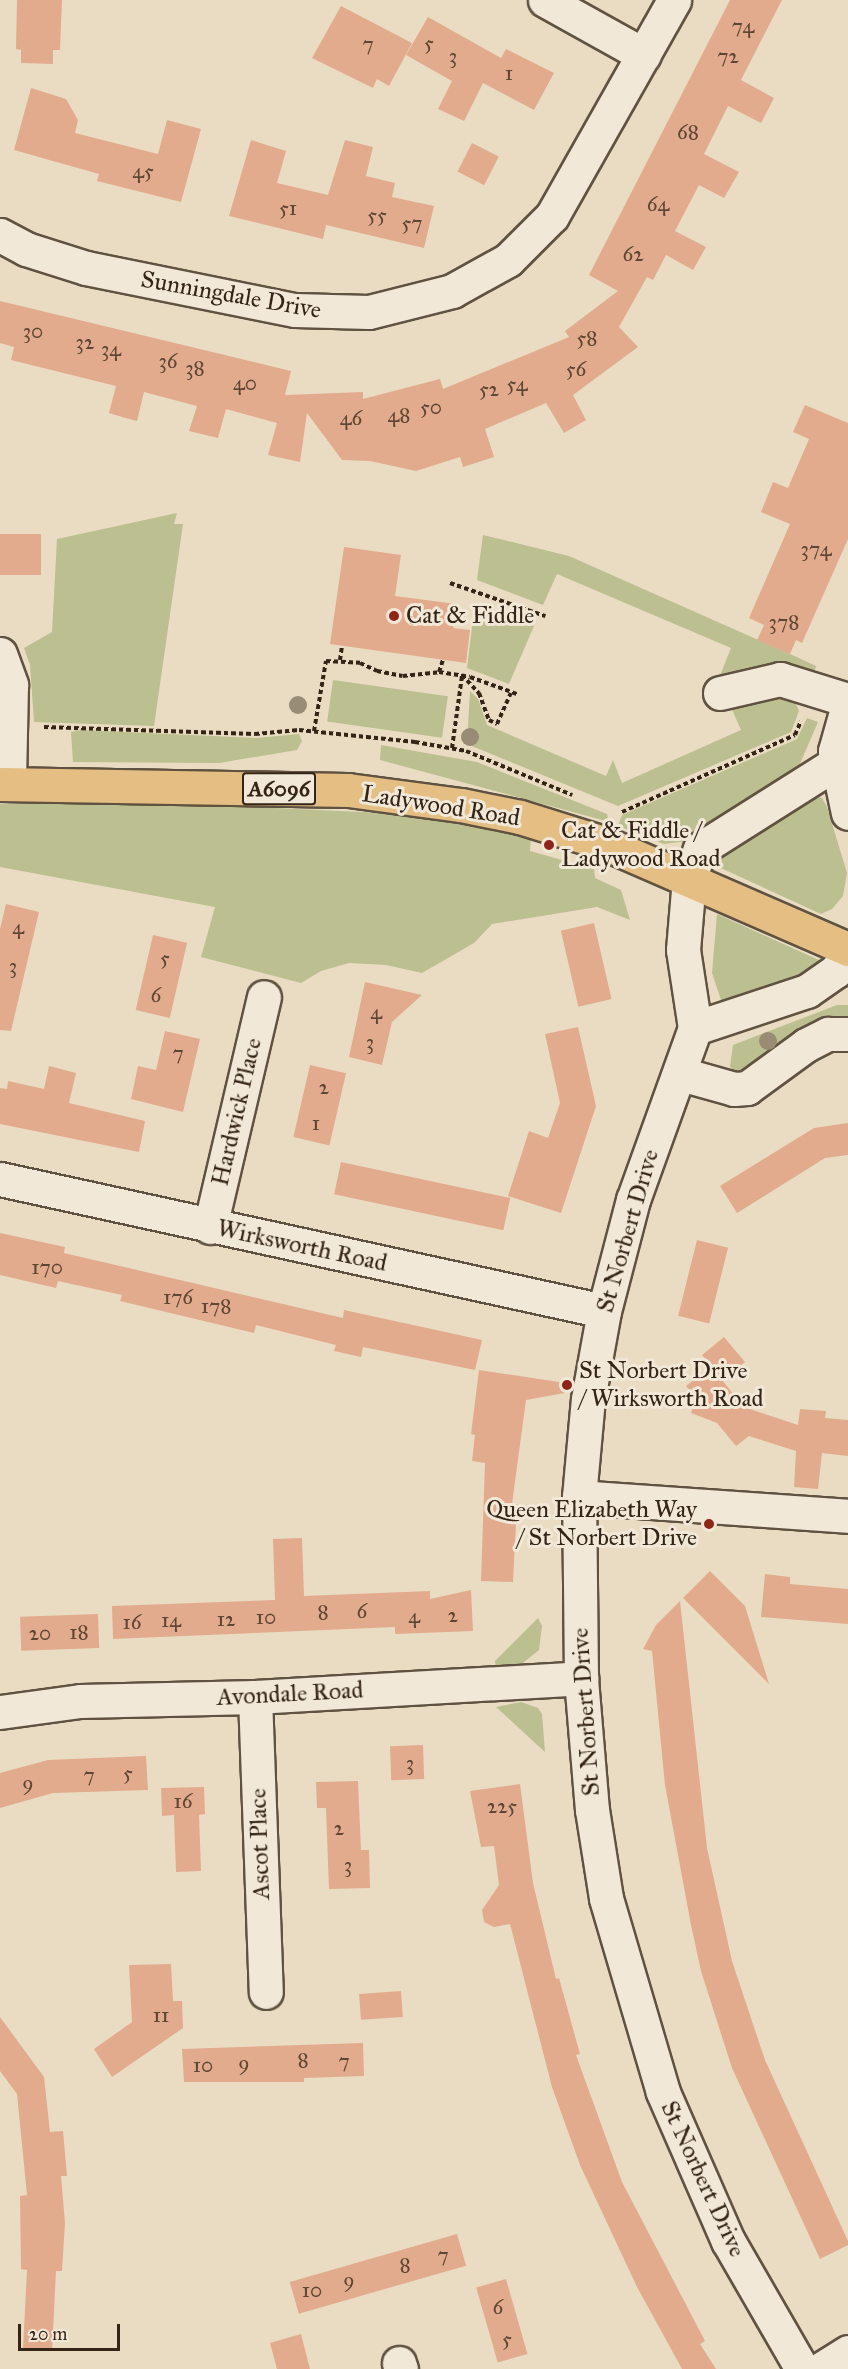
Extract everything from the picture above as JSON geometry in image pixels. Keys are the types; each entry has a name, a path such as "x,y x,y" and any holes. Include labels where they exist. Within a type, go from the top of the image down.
{"main road":[{"name":"Ladywood Road","path":"4,784 348,790 520,817 604,843 848,951"}],"street":[{"path":"545,0 644,55"},
{"name":"Sunningdale Drive","path":"0,235 26,249 86,268 254,304 335,313 369,312 412,303 452,291 485,275 529,242 572,185 674,0"},
{"name":"Ladywood Road","path":"0,654 10,685 4,784"},
{"path":"720,693 780,679 813,687 848,700"},
{"path":"848,705 835,751 848,813"},
{"name":"St Norbert Drive","path":"802,2369 728,2241 663,2092 606,1898 592,1810 581,1678 579,1497 588,1400 604,1311 633,1200 681,1074 695,1028 683,950 689,879 700,849 836,764"},
{"path":"695,1028 807,991 837,971 848,951"},
{"name":"Hardwick Place","path":"210,1227 264,997"},
{"path":"681,1074 734,1089 747,1088 806,1046 828,1034 848,1034"},
{"name":"Wirksworth Road","path":"0,1179 210,1227 604,1311"},
{"path":"579,1497 848,1516"},
{"name":"Avondale Road","path":"0,1712 80,1701 255,1696 581,1678"},
{"name":"Ascot Place","path":"255,1696 266,1992"},
{"path":"821,2369 848,2352"}],"path":[{"path":"450,584 545,616"},
{"path":"340,660 342,646"},
{"path":"314,731 326,661 340,660 403,676 439,672 462,675 517,694"},
{"path":"439,672 443,660"},
{"path":"462,675 479,693 489,720 497,724 511,693"},
{"path":"452,748 462,675"},
{"path":"604,843 616,815 795,735 813,687"},
{"path":"9,727 255,734 314,731 452,748 584,800"}],"green space":[{"path":"177,513 174,524 183,524 154,726 34,722 30,665 24,648 52,632 57,539"},
{"path":"483,535 569,556 816,666 815,670 809,674 719,678 731,648 557,574 543,605 477,580"},
{"path":"475,603 534,626 509,684 467,668"},
{"path":"333,680 448,696 442,738 327,722"},
{"path":"470,691 478,699 487,725 606,776 613,760 622,783 741,730 730,705 778,693 794,699 799,711 791,732 618,806 467,744"},
{"path":"807,718 818,722 796,773 687,841 664,844 618,826 622,815 797,739"},
{"path":"81,730 256,738 299,734 302,741 297,750 219,763 73,762 71,732"},
{"path":"381,745 477,762 607,814 608,818 606,821 380,760"},
{"path":"814,796 822,798 827,807 847,873 843,896 832,909 821,914 712,864 718,854"},
{"path":"146,802 384,813 449,820 531,837 530,851 594,869 595,878 621,890 630,920 597,907 492,924 474,943 422,973 386,965 349,963 321,971 301,983 201,957 215,907 0,867 0,804"},
{"path":"717,914 819,960 823,965 816,972 729,1002 721,1000 712,973"},
{"path":"837,1005 848,1005 848,1021 748,1070 736,1073 730,1067 733,1045"},
{"path":"538,1618 542,1626 539,1650 519,1666 496,1669 495,1661"},
{"path":"521,1702 538,1708 542,1714 545,1752 496,1707"}],"building":[{"path":"17,0 62,0 60,50 53,50 53,64 21,63 21,50 16,49"},
{"path":"730,0 782,0 741,80 774,98 761,123 728,106 704,154 739,172 724,198 699,185 675,231 706,247 693,270 666,255 653,280 647,277 619,327 638,347 573,395 586,420 564,433 546,403 485,429 494,457 463,467 460,457 416,471 370,461 342,460 307,413 300,462 268,455 277,423 226,409 218,438 189,431 197,406 144,392 137,421 122,417 109,413 116,386 11,360 14,347 0,343 0,301 291,371 285,395 363,392 363,399 440,379 443,389 569,337 565,331 618,291 589,275"},
{"path":"341,6 412,43 389,86 377,79 373,88 312,58"},
{"path":"428,17 501,58 506,49 554,73 534,110 483,83 464,121 438,109 452,81 406,55"},
{"path":"31,88 66,99 78,120 75,133 158,154 167,120 201,129 181,202 97,181 99,174 14,150"},
{"path":"251,140 286,151 277,183 328,195 345,140 373,147 366,176 395,183 392,197 434,206 424,248 326,225 323,239 229,216"},
{"path":"472,143 499,157 484,185 457,172"},
{"path":"805,405 848,423 848,539 802,643 796,640 790,654 757,640 764,625 749,618 790,524 761,512 773,482 788,488 809,439 793,432"},
{"path":"0,534 41,534 41,575 0,575"},
{"name":"Cat & Fiddle","path":"344,547 401,555 395,596 456,604 453,628 470,630 466,663 330,644"},
{"path":"6,904 39,912 11,1031 0,1030 0,929"},
{"path":"594,923 612,999 578,1007 561,931"},
{"path":"153,935 187,943 170,1018 136,1010"},
{"path":"365,982 422,995 392,1022 382,1065 349,1057"},
{"path":"578,1027 596,1106 561,1213 508,1196 529,1131 548,1138 560,1103 545,1034"},
{"path":"165,1031 200,1039 183,1112 131,1099 138,1066 156,1070"},
{"path":"310,1065 346,1073 329,1145 293,1137"},
{"path":"49,1066 76,1073 69,1103 145,1121 139,1152 0,1124 0,1088 7,1089 8,1081 44,1089"},
{"path":"848,1123 848,1155 825,1158 737,1213 720,1186 814,1128"},
{"path":"341,1162 510,1198 503,1230 334,1194"},
{"path":"0,1233 65,1247 64,1253 343,1318 344,1310 482,1340 475,1370 363,1347 361,1357 334,1351 336,1345 256,1325 254,1333 120,1301 122,1295 58,1281 56,1288 0,1275"},
{"path":"697,1240 728,1248 709,1323 678,1316"},
{"path":"724,1337 745,1362 722,1380 744,1407 798,1425 800,1409 826,1411 825,1418 848,1420 848,1456 822,1453 818,1489 794,1487 796,1451 749,1436 736,1446 717,1423 691,1413 696,1398 686,1386 711,1366 702,1355"},
{"path":"479,1370 572,1384 570,1392 526,1400 512,1504 517,1504 513,1582 481,1581 485,1463 472,1461 475,1435 471,1434"},
{"path":"302,1538 304,1596 430,1591 430,1599 471,1590 473,1631 395,1634 395,1627 113,1639 112,1606 275,1600 273,1539"},
{"path":"710,1571 745,1606 769,1684 683,1598"},
{"path":"765,1574 790,1577 790,1584 848,1589 848,1624 761,1617"},
{"path":"680,1601 707,1848 732,1961 765,2060 848,2241 848,2245 820,2259 732,2068 701,1971 691,1925 665,1785 652,1651 643,1649 656,1625"},
{"path":"98,1614 99,1648 21,1651 20,1617"},
{"path":"423,1745 424,1779 391,1780 390,1746"},
{"path":"146,1756 148,1790 53,1793 0,1808 0,1773 48,1760"},
{"path":"358,1781 361,1850 369,1850 370,1888 329,1889 326,1808 317,1808 316,1782"},
{"path":"520,1784 533,1883 556,1979 559,1978 580,2054 576,2055 622,2182 705,2341 700,2344 716,2369 682,2369 637,2287 580,2165 552,2087 510,1924 494,1927 484,1922 482,1910 499,1885 494,1846 481,1847 470,1791"},
{"path":"204,1787 205,1814 199,1815 201,1871 176,1872 174,1815 162,1816 161,1788"},
{"path":"171,1964 173,2001 182,2001 183,2028 112,2077 94,2049 132,2022 129,1965"},
{"path":"401,1991 403,2017 361,2020 359,1994"},
{"path":"0,2017 44,2077 50,2132 63,2131 67,2176 61,2176 65,2223 62,2271 56,2271 52,2351 23,2349 27,2270 21,2269 20,2196 27,2195 17,2094 0,2071"},
{"path":"363,2043 364,2076 304,2078 304,2082 184,2082 182,2049"},
{"path":"457,2234 466,2266 299,2314 290,2282"},
{"path":"506,2279 527,2354 498,2363 476,2288"},
{"path":"301,2334 310,2369 277,2369 270,2343"}],"place":[{"name":"Cat & Fiddle","path":"394,616"},
{"name":"Cat & Fiddle / Ladywood Road","path":"549,845"},
{"name":"St Norbert Drive / Wirksworth Road","path":"567,1385"},
{"name":"Queen Elizabeth Way / St Norbert Drive","path":"709,1524"}]}
